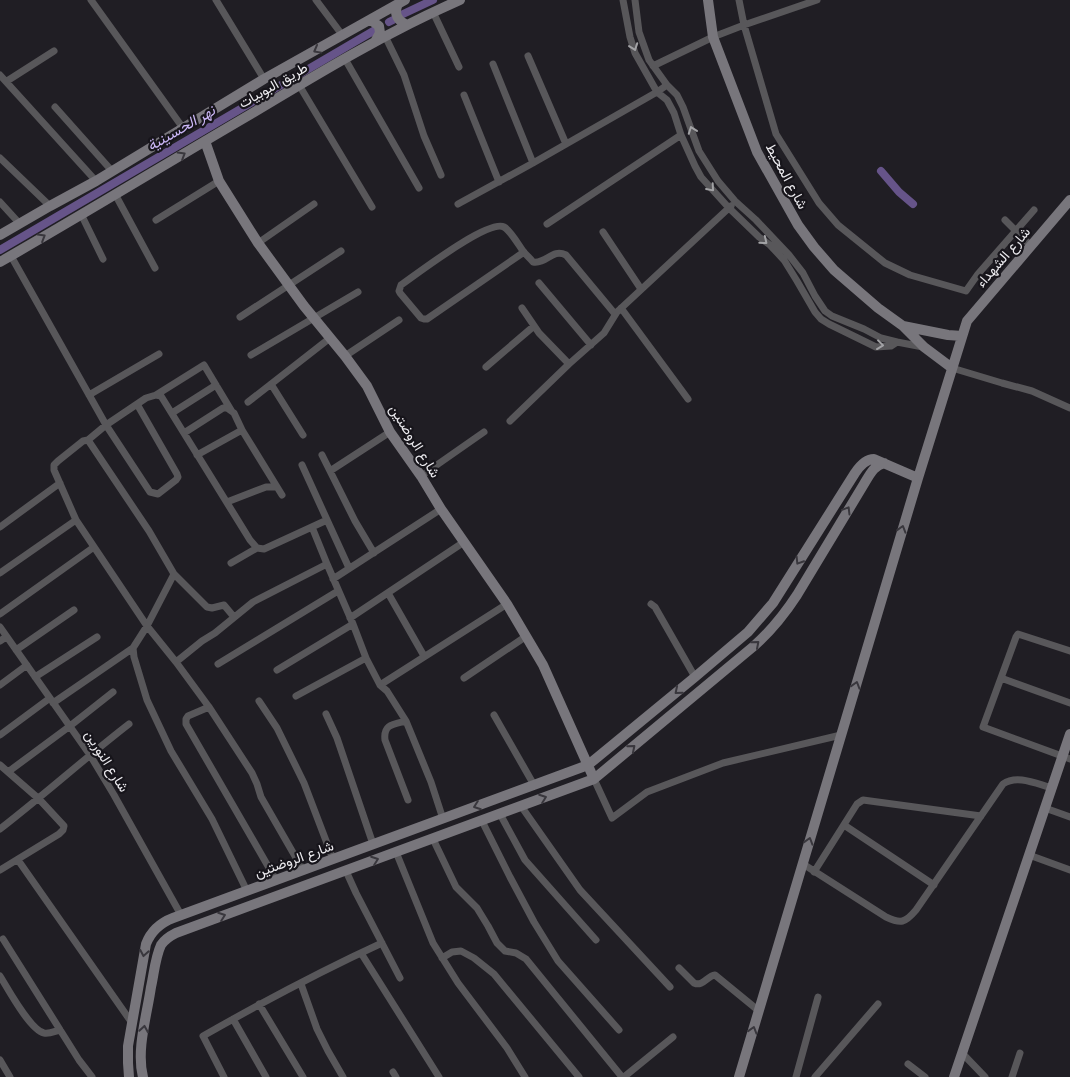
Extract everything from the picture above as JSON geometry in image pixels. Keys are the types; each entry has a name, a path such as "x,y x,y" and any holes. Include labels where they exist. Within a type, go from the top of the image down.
{"main road":[{"name":"طريق البوبيات","path":"0,262 381,38 460,0"},
{"name":"شارع المحيط","path":"708,0 713,37 757,152 798,225 834,270 878,308 903,326 924,347 952,368"},
{"name":"طريق البوبيات","path":"0,235 96,181 264,79 402,2"},
{"path":"402,2 396,12 397,17 407,24"},
{"path":"368,21 372,21 379,26 381,38"},
{"name":"شارع الروضتين","path":"143,1077 141,1058 157,956 164,941 176,933 594,779 542,665 507,604 390,432 367,386 313,318 258,243 218,181 205,141"},
{"name":"شارع الشهداء","path":"739,1077 918,478 967,321 1070,200"},
{"name":"شارع المحيط","path":"903,326 962,336"},
{"path":"588,765 748,632 773,603 858,468 870,459 874,459 918,478"},
{"path":"594,779 749,651 772,629 788,609 864,484 876,468 884,463"},
{"path":"954,1077 1052,788 1066,757 1070,734"},
{"name":"شارع الروضتين","path":"129,1077 128,1054 132,1023 147,940 158,926 181,915 588,765"}],"street":[{"path":"91,0 183,128"},
{"path":"216,0 264,79"},
{"path":"316,0 342,36"},
{"path":"624,0 630,37 635,53 657,92 667,100 674,113 701,177 728,208 784,260 821,319 876,346 891,346 896,342"},
{"path":"634,0 644,49 653,66 683,107 699,151 718,181 735,201 789,255 803,273 825,311 881,338 924,347"},
{"path":"739,0 744,25 776,134 819,203 838,225 885,263 910,275 966,291 978,274 1034,210"},
{"path":"653,66 713,37 817,0"},
{"path":"433,12 459,67"},
{"path":"381,38 404,75 424,136 440,175"},
{"path":"7,81 54,51"},
{"path":"528,56 566,144"},
{"path":"345,59 419,188"},
{"path":"493,64 534,163"},
{"path":"0,75 96,181"},
{"path":"299,85 372,207"},
{"path":"458,204 534,163 667,85"},
{"path":"464,96 499,182"},
{"path":"55,107 112,171"},
{"path":"547,224 682,135"},
{"path":"0,158 50,206"},
{"path":"156,220 218,181"},
{"path":"115,194 155,268"},
{"path":"510,421 604,333 615,314 621,308 735,201"},
{"path":"0,202 20,224"},
{"path":"258,243 314,204"},
{"path":"81,214 103,259"},
{"path":"1005,220 1031,246"},
{"path":"524,252 427,319 421,318 399,291 401,285 449,251 495,226 500,226 507,229 533,262 537,263 557,253 564,253 615,314"},
{"path":"603,232 641,290"},
{"path":"240,317 341,251"},
{"path":"11,256 106,425 150,492 158,494 178,477 137,404"},
{"path":"539,283 591,345"},
{"path":"252,355 358,292"},
{"path":"522,308 539,333 569,364"},
{"path":"621,308 688,399"},
{"path":"345,356 399,320"},
{"path":"486,368 534,326"},
{"path":"248,402 330,338"},
{"path":"89,395 159,354"},
{"path":"282,495 204,366 156,395 146,398 106,425 88,440 83,441 54,465 54,470 76,520 147,626 209,707 252,772 261,797 303,870"},
{"path":"952,368 1002,384 1032,391 1070,408"},
{"path":"271,384 303,435"},
{"path":"172,413 216,385"},
{"path":"156,395 161,396 250,540 257,548"},
{"path":"184,433 223,408 231,410"},
{"path":"197,455 242,430"},
{"path":"330,471 390,432"},
{"path":"421,476 484,432"},
{"path":"88,440 149,531 174,574 207,607 212,608 224,605 234,617"},
{"path":"322,455 355,521 374,553"},
{"path":"302,465 349,568"},
{"path":"0,527 60,484"},
{"path":"227,502 266,487 277,487"},
{"path":"333,579 441,509"},
{"path":"0,573 76,520"},
{"path":"231,563 257,548 264,549 328,520"},
{"path":"312,527 366,658 380,685 387,691 406,721 431,782 442,819"},
{"path":"278,670 352,621 388,592 464,542"},
{"path":"0,614 94,547"},
{"path":"176,662 202,641 215,634 253,602 327,564"},
{"path":"0,735 133,648 147,626 174,574"},
{"path":"218,664 338,591"},
{"path":"388,592 424,656"},
{"path":"380,685 507,604"},
{"path":"651,604 655,607 695,677"},
{"path":"16,650 74,610"},
{"name":"شارع النورين","path":"0,627 3,639 16,650 90,755 181,915"},
{"path":"1066,757 983,727 1018,634 1070,650"},
{"path":"35,677 97,636"},
{"path":"464,678 525,637"},
{"path":"133,648 147,700 171,751 212,819 247,891"},
{"path":"296,696 366,658"},
{"path":"0,685 27,666"},
{"path":"1001,678 1070,703"},
{"path":"8,772 113,692"},
{"path":"259,701 277,728 304,783 333,859"},
{"path":"209,707 188,716 186,724 276,880"},
{"path":"326,714 337,738 372,844"},
{"path":"494,715 534,785"},
{"path":"406,721 390,725 384,734 408,800"},
{"path":"0,829 129,724"},
{"path":"594,779 612,818 647,792 723,762 841,735"},
{"path":"0,765 38,799 64,826 64,830 0,870"},
{"path":"802,864 886,917 898,922 906,921 934,885 1000,787 1008,781 1018,780 1052,788"},
{"path":"814,872 858,802 862,800 981,816"},
{"path":"522,806 580,890 670,987"},
{"path":"1045,808 1070,817"},
{"path":"500,814 525,860 596,940"},
{"path":"482,821 534,922 558,961 619,1030"},
{"path":"844,825 934,885"},
{"path":"433,839 456,887 477,908 497,943 506,950 516,952 526,959 623,1077 673,1037"},
{"path":"396,852 433,943 458,983 507,1048 525,1077"},
{"path":"1029,856 1070,870"},
{"path":"18,860 132,1023"},
{"path":"346,871 400,978"},
{"path":"3,938 79,1060 92,1077"},
{"path":"224,1077 203,1036 259,1004 382,943"},
{"path":"442,958 452,952 461,950 494,974 579,1077"},
{"path":"360,953 439,1077"},
{"path":"679,968 697,985 715,975 759,1010"},
{"path":"0,976 32,1025 42,1033 60,1030"},
{"path":"300,984 328,1051 343,1077"},
{"path":"796,1077 818,997"},
{"path":"259,1004 302,1077"},
{"path":"815,1077 878,1004"},
{"path":"233,1019 266,1077"},
{"path":"962,1053 985,1077"},
{"path":"1012,1077 1020,1053"},
{"path":"0,1060 10,1077"},
{"path":"908,1064 926,1077"}],"waterway":[{"name":"نهر الحسينية","path":"401,15 433,0"},
{"name":"نهر الحسينية","path":"389,22 393,20"},
{"name":"نهر الحسينية","path":"0,250 375,30"},
{"path":"881,171 899,192 913,204"}]}
